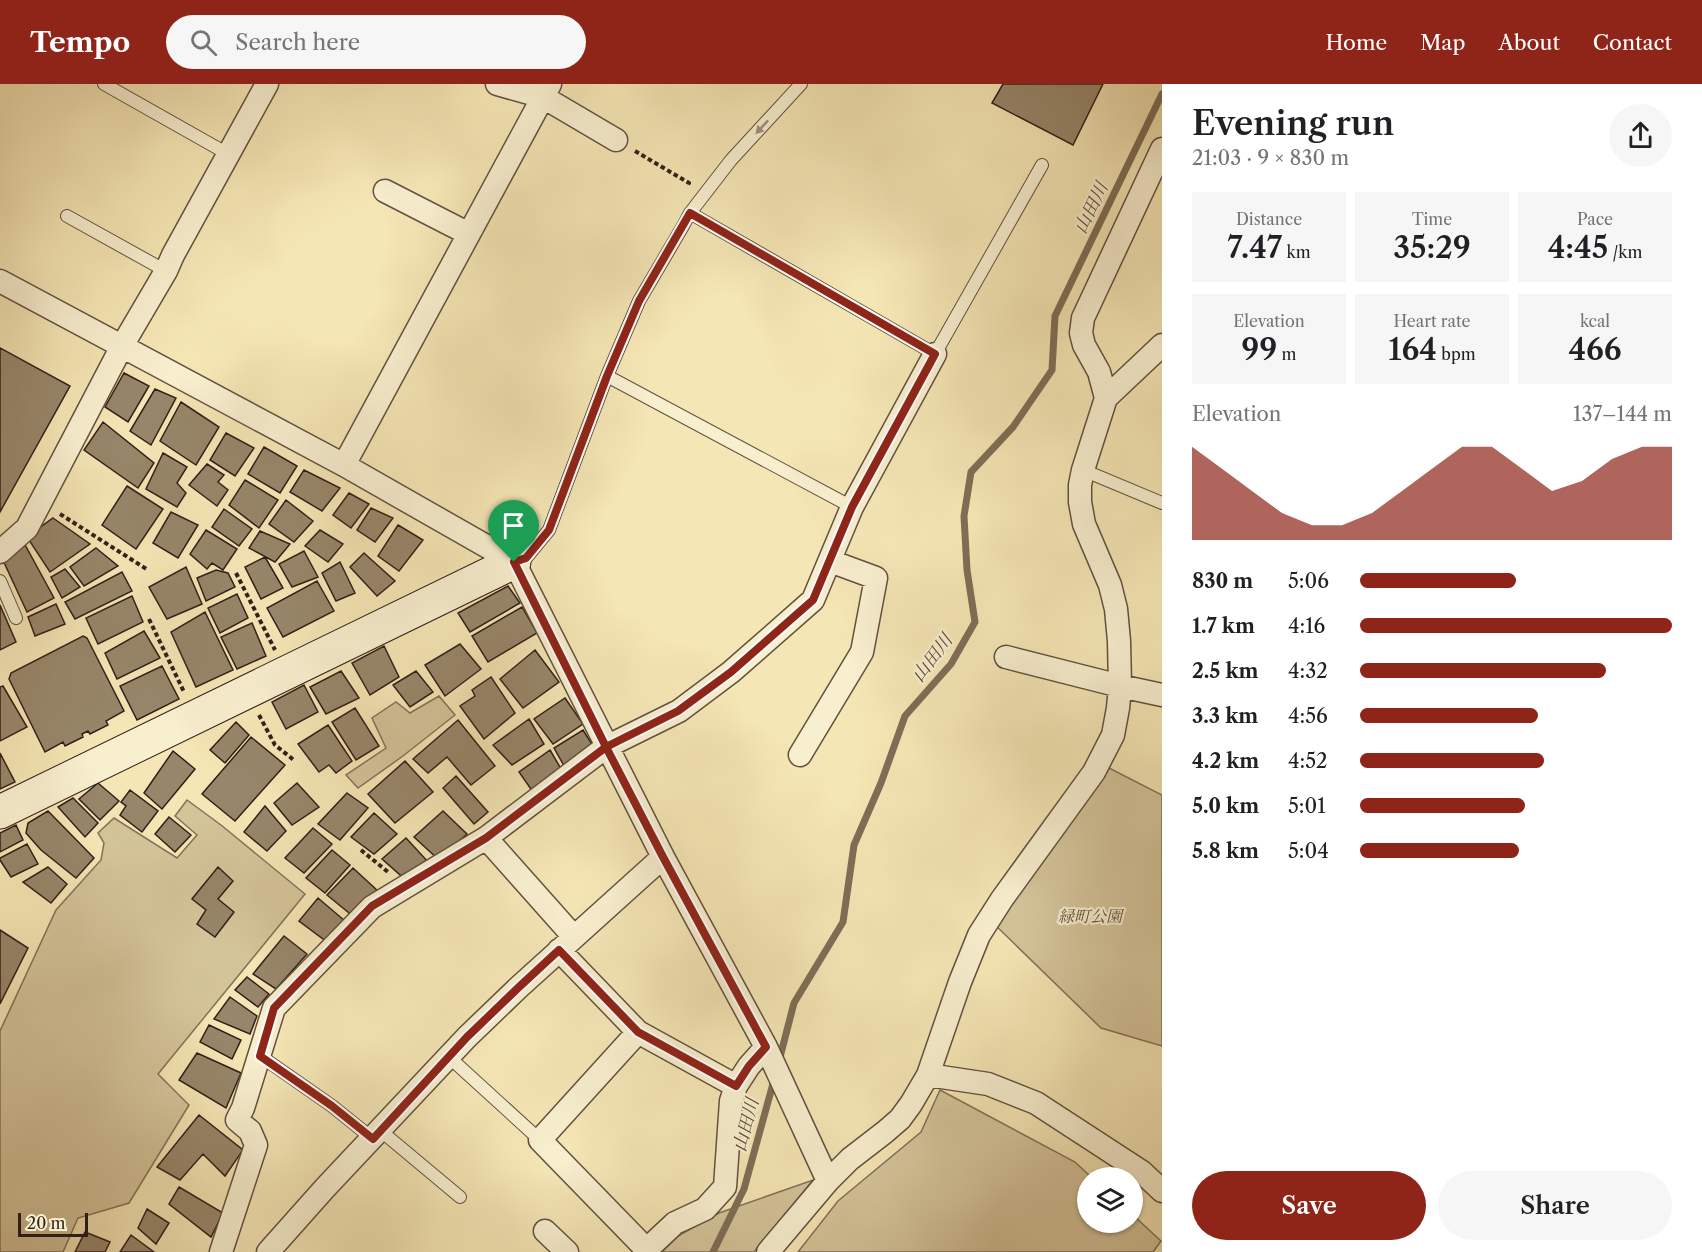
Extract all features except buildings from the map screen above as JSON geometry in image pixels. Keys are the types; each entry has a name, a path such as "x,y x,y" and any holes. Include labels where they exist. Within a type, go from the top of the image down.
{"street":[{"path":"0,552 27,528 122,346 166,271 267,84"},
{"path":"497,84 547,90 616,140"},
{"path":"344,465 547,90"},
{"path":"1106,398 1099,372 1084,345 1081,333 1083,318 1162,149"},
{"path":"385,191 469,234"},
{"path":"0,281 344,465 514,562 663,857 766,1047 828,1181"},
{"path":"768,1252 828,1181 850,1159 900,1119 911,1104 928,1075 979,935 1002,899 1094,772 1113,735 1120,686 1116,609 1110,585 1084,524 1080,486 1106,398 1162,345"},
{"path":"221,1252 256,1145 250,1131 237,1120 243,1108 274,1008 372,906 486,838 606,747 678,711 731,672 813,600 852,507 935,354"},
{"path":"800,755 862,652 876,578 830,561"},
{"path":"0,812 514,562"},
{"path":"1006,657 1162,695"},
{"path":"486,838 638,1032 736,1086"},
{"path":"268,1252 449,1057 519,987 663,857"},
{"path":"638,1032 540,1140 646,1251 675,1223 705,1209 725,1187 731,1101 736,1086 749,1066 766,1047"},
{"path":"928,1075 988,1084 1036,1103 1142,1172 1162,1191"},
{"path":"545,1231 567,1252"}],"lane":[{"path":"104,84 228,154"},
{"path":"514,562 526,558 549,530 607,376 639,301 690,213 731,160 801,84"},
{"path":"690,213 935,354 1042,165"},
{"path":"67,216 166,271"},
{"path":"607,376 852,507"},
{"path":"1083,470 1162,503"},
{"path":"0,581 16,618"},
{"path":"260,1056 377,1135 460,1197"},
{"path":"449,1057 540,1140"}],"path":[{"path":"616,140 689,183"},
{"path":"41,502 148,570"},
{"path":"236,573 278,657"},
{"path":"149,619 189,700"},
{"path":"258,714 275,745 295,761"},
{"path":"361,850 405,886"}],"green space":[{"path":"439,696 455,715 358,788 346,775 386,748 372,718 396,702 410,713"},
{"name":"緑町公園","path":"1107,767 1162,795 1162,1046 1101,1028 994,924"},
{"path":"187,800 305,894 158,1074 189,1105 129,1203 78,1218 63,1252 0,1252 0,1031 56,910 101,860 104,843 98,833 114,818 177,858 197,835 175,816"},
{"path":"940,1090 1075,1162 1080,1167 1077,1167 1077,1233 1143,1233 1143,1224 1161,1241 1153,1252 798,1252 838,1201 921,1132"},
{"path":"813,1180 754,1252 662,1252 678,1236 719,1213"}],"waterway":[{"name":"山田川","path":"779,1061 794,1003 843,922 854,845 881,783 905,716 951,664 975,622 967,570 964,516 971,472 1013,427 1052,370 1055,316 1162,94"},
{"name":"山田川","path":"713,1252 744,1189 774,1080"}],"route":[{"path":"514,562 526,558 549,530 607,376 639,301 690,213 935,354 852,507 813,600 731,672 678,711 606,747 766,1047 749,1066 736,1086 638,1032 559,950 467,1037 373,1139 332,1106 260,1056 274,1008 372,906 486,838 606,747 514,562"}]}
